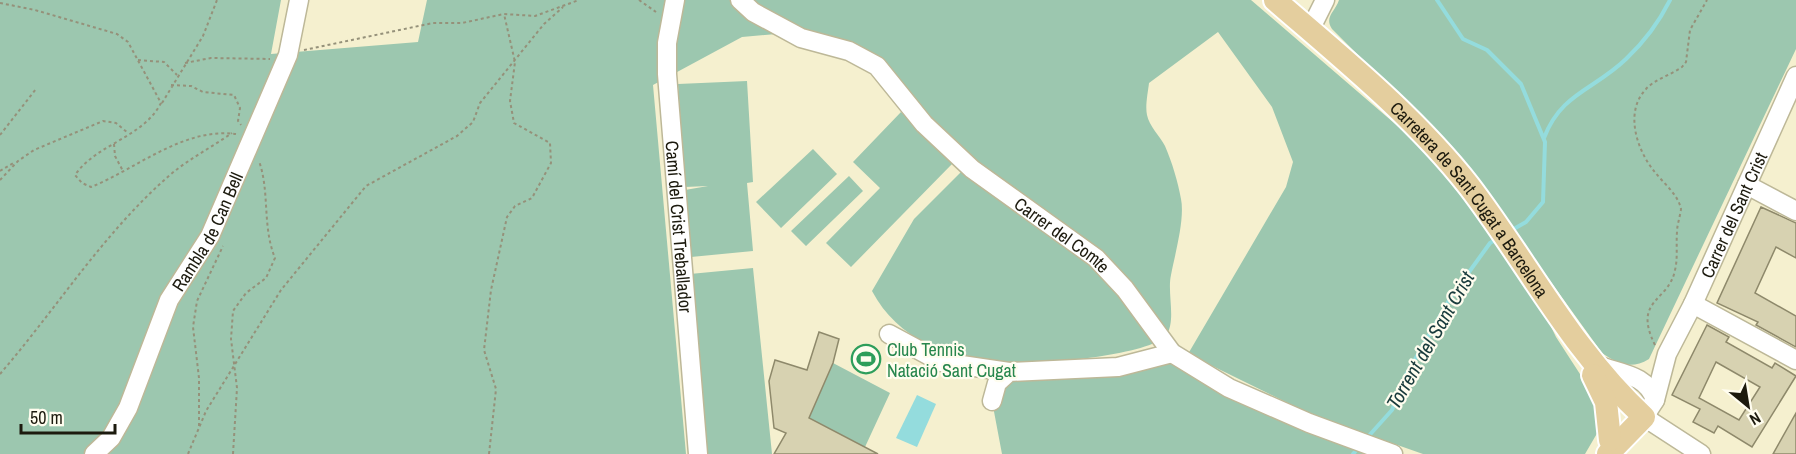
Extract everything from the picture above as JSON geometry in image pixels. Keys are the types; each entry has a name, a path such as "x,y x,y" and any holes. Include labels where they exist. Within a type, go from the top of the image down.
{"main road":[{"name":"Carretera de Sant Cugat a Barcelona","path":"1275,0 1439,150 1482,204 1562,319 1622,396 1650,409"},
{"path":"1562,319 1570,338 1604,396 1610,418 1606,449"},
{"path":"1606,449 1622,396"},
{"path":"1606,449 1650,409"}],"street":[{"name":"Rambla de Can Bell","path":"94,454 111,438 128,408 170,300 210,236 288,55 299,0"},
{"name":"Camí del Crist Treballador","path":"675,0 667,43 667,85 698,454"},
{"name":"Carrer del Comte","path":"740,0 753,12 801,38 849,51 877,66 924,124 972,169 1096,258 1125,289 1172,353 1228,388 1393,454"},
{"path":"1310,30 1325,0"},
{"name":"Carrer del Sant Crist","path":"1650,409 1666,354 1693,304 1796,76"},
{"path":"1747,185 1796,211"},
{"path":"1693,304 1796,360"},
{"path":"889,334 941,362 1009,372 1118,367 1172,353"},
{"name":"Carrer del Sant Crist","path":"1622,396 1666,354"},
{"path":"1597,365 1640,380 1649,386 1650,409 1701,454"},
{"path":"992,401 996,383 1009,372"}],"path":[{"path":"217,0 202,36 158,110 129,134 83,163 75,176 82,183 91,187 196,138 232,133 249,141"},
{"path":"185,63 212,58 273,59 322,45 433,23 462,23 504,14 535,16 563,8 579,0"},
{"path":"639,0 670,21"},
{"path":"1666,354 1657,349 1648,332 1647,320 1650,309 1676,271 1681,209 1680,203 1670,189 1647,162 1636,134 1634,119 1638,102 1646,89 1682,67 1686,62 1690,30 1707,0"},
{"path":"0,3 35,10 117,34 128,42 161,103"},
{"path":"188,454 206,411 281,290 366,186 457,136 473,122 480,103 544,24 563,8"},
{"path":"489,454 496,389 484,350 491,290 507,217 515,206 532,198 551,163 550,143 514,123 510,101 515,62 504,14"},
{"path":"138,60 164,62 177,75"},
{"path":"171,85 191,86 203,92 234,95 240,108 237,122 255,150 262,170 268,232 275,258 266,278 246,293 233,311 231,339 236,362 237,388 233,454"},
{"path":"0,135 36,89"},
{"path":"0,171 43,146 104,121 116,123 129,134"},
{"path":"0,374 139,204 172,173 232,133"},
{"path":"114,144 115,156 123,171"},
{"path":"0,180 18,161"},
{"path":"198,429 199,378 193,327 195,310 225,240"}],"green space":[{"path":"0,0 281,0 271,54 418,42 427,0 1251,0 1422,147 1483,224 1540,304 1556,337 1589,388 1598,408 1599,430 1585,454 1423,454 1312,415 1188,354 1286,187 1293,162 1272,107 1218,32 1149,83 1147,115 1170,159 1182,207 1181,226 1170,282 1171,321 1167,334 1157,342 1116,354 1015,364 961,356 926,343 910,334 896,322 872,291 914,219 968,165 898,90 810,31 742,37 653,85 686,454 0,454"},
{"path":"1339,0 1796,0 1796,49 1649,359 1630,365 1602,353 1471,171 1332,29 1329,21"},
{"path":"747,81 753,182 747,183 753,251 691,257 685,190 708,186 685,187 678,84"},
{"path":"901,112 953,163 851,267 826,243 880,188 853,162"},
{"path":"813,149 837,174 781,228 756,202"},
{"path":"849,176 863,191 806,246 791,231"},
{"path":"753,268 772,454 708,454 700,408 690,274"},
{"path":"1172,353 1397,454 1002,454 992,401 997,383"},
{"path":"833,363 890,393 865,447 809,418"}],"water":[{"path":"917,395 936,404 917,447 896,438"}],"building":[{"path":"1761,207 1796,223 1796,258 1776,247 1755,293 1796,316 1796,347 1756,325 1758,322 1717,303"},
{"path":"1707,325 1729,337 1726,342 1772,368 1775,363 1796,376 1752,447 1718,426 1714,433 1693,422 1700,409 1672,395","holes":["1716,362 1760,387 1739,420 1699,398"]},
{"path":"819,332 839,339 833,363 809,418 878,454 774,454 786,433 774,428 769,381 775,360 807,370"},
{"path":"1796,413 1796,454 1773,454"}],"waterway":[{"name":"Torrent del Sant Crist","path":"1437,0 1463,39 1487,50 1521,84 1545,142 1543,202 1526,222 1512,230"},
{"path":"1544,138 1559,111 1569,101 1614,69 1639,46 1656,24 1670,0"},
{"name":"Torrent del Sant Crist","path":"1366,439 1392,410 1406,375 1451,297 1490,243 1497,239"},
{"name":"Torrent del Sant Crist","path":"1353,454 1359,447"}],"place":[{"name":"Club Tennis Natació Sant Cugat","path":"866,359"}]}
